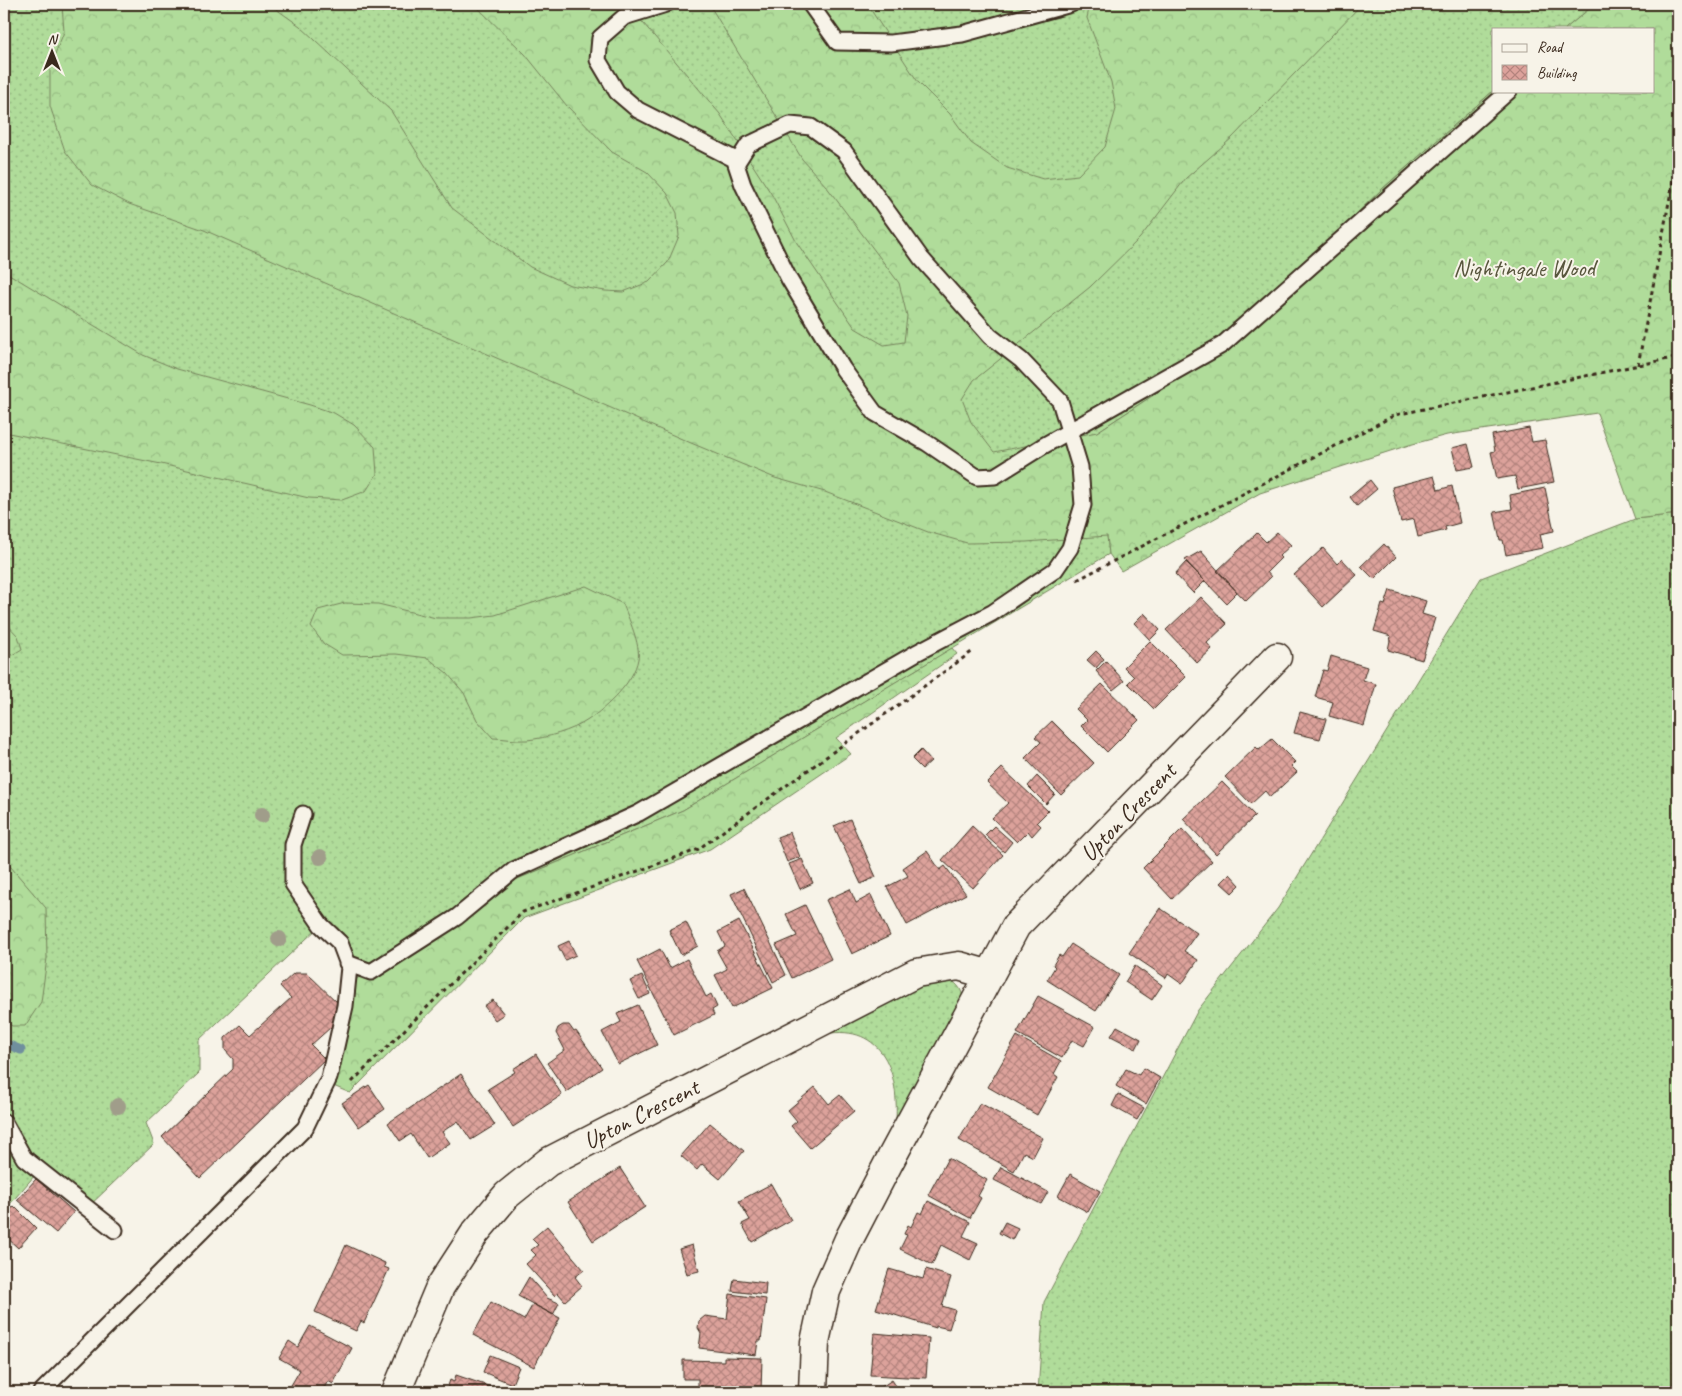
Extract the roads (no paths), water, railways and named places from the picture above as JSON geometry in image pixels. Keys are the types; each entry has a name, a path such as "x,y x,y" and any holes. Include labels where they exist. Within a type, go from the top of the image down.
{"street":[{"name":"Upton Crescent","path":"813,1392 815,1342 826,1291 849,1239 1016,926 1277,657"},
{"name":"Upton Crescent","path":"396,1392 440,1287 465,1248 507,1195 545,1164 916,973 959,966 990,975"}],"lane":[{"path":"666,4 624,17 600,38 598,60 617,92 638,110 738,161"},
{"path":"810,4 837,42 891,43 962,34 1071,4"},
{"path":"347,963 371,972 457,917 514,870 639,814 916,653 992,614 1055,570 1070,548 1083,505 1080,466 1069,431 1060,401 1021,360 990,336 921,258 844,151 811,127 790,125 748,146 736,164 743,185 789,279 843,369 875,413 927,443 977,478 995,476 1069,431 1116,406 1167,374 1222,345 1508,92"},
{"path":"41,1392 305,1128 329,1078 346,1006 347,963 340,944 321,925 293,884 293,845 303,814"},
{"path":"4,1122 24,1158 115,1230"}],"waterway":[{"path":"4,1043 21,1050"}],"park label":[{"name":"Nightingale Wood","path":"1524,268"}]}
